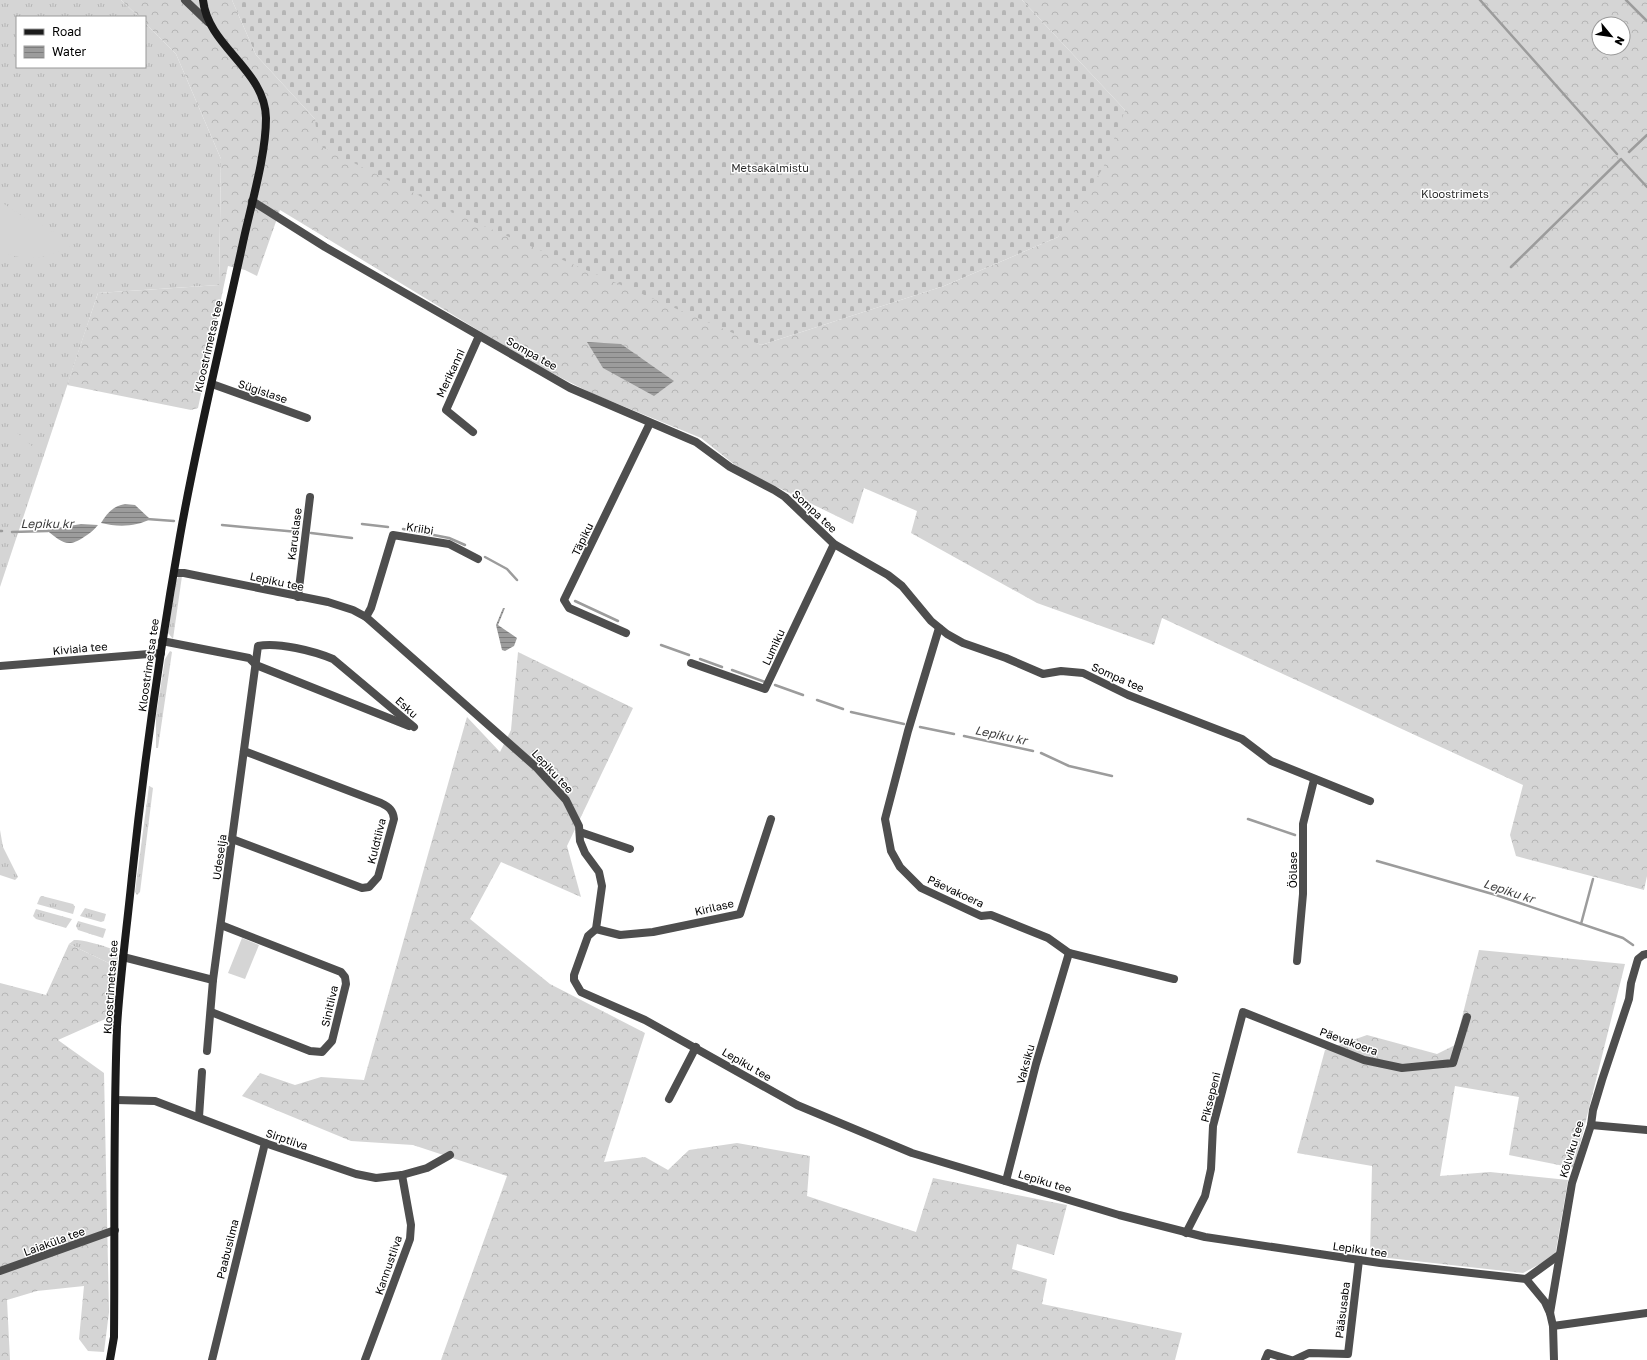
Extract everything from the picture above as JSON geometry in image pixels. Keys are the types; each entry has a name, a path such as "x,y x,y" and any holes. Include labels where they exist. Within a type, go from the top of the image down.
{"main road":[{"name":"Kloostrimetsa tee","path":"110,1360 114,1337 118,1025 123,957 143,782 162,641 202,420 212,384 252,201 263,148 266,123 265,107 254,80 208,22 203,0"}],"street":[{"path":"185,0 208,22"},
{"name":"Sompa tee","path":"252,201 325,247 570,388 696,442 730,467 774,490 785,497 834,544 888,575 902,586 931,621 962,643 1006,658 1043,674 1061,671 1083,673 1128,694 1242,738 1271,761 1314,780 1370,801"},
{"name":"Merikanni","path":"473,432 446,410 479,336"},
{"name":"Sügislase","path":"212,384 307,418"},
{"name":"Täpiku","path":"626,633 569,608 564,600 650,423"},
{"name":"Karuslase","path":"298,597 310,498"},
{"name":"Kriibi","path":"366,617 371,608 393,535 450,544 478,559"},
{"name":"Lumiku","path":"691,664 765,689 834,544"},
{"name":"Lepiku tee","path":"174,573 184,573 343,606 366,617 537,768 566,800 579,826 580,841 585,853 598,872 602,886 596,929 588,936 574,975 574,980 581,992 645,1020 696,1047 777,1095 847,1127 912,1153 1119,1215 1186,1233 1359,1260 1526,1279"},
{"name":"Päevakoera","path":"940,628 908,731 885,819 891,850 900,868 921,888 981,916 991,915 1048,938 1069,953 1174,979"},
{"name":"Esku","path":"162,641 249,658 256,665 414,727 343,666 327,656 268,644 258,646 256,665"},
{"name":"Kiviaia tee","path":"0,666 161,653"},
{"name":"Udeselja","path":"207,1051 213,980 256,665"},
{"name":"Kuldtiiva","path":"232,839 362,888 369,887 378,878 394,819 393,813 389,807 381,803 244,751"},
{"name":"Öölase","path":"1297,961 1303,894 1303,824 1314,780"},
{"name":"Kirilase","path":"596,929 620,935 653,932 740,914 771,819"},
{"path":"580,832 630,849"},
{"name":"Sinitiiva","path":"211,1012 310,1051 322,1052 332,1041 346,984 345,977 341,972 221,925"},
{"name":"Vaksiku","path":"1006,1181 1036,1064 1069,953"},
{"name":"Kõlviku tee","path":"1554,1360 1553,1326 1550,1313 1558,1255 1572,1183 1591,1125 1593,1110 1617,1038 1638,959 1647,954"},
{"path":"123,957 213,980"},
{"name":"Päevakoera","path":"1243,1012 1364,1060 1402,1068 1453,1063 1467,1017"},
{"name":"Piksepeni","path":"1186,1233 1205,1196 1211,1169 1213,1126 1243,1012"},
{"path":"669,1099 696,1047"},
{"path":"199,1117 202,1072"},
{"name":"Sirptiiva","path":"116,1100 155,1101 264,1143 356,1174 376,1178 402,1175 427,1168 450,1155"},
{"path":"1591,1125 1647,1130"},
{"name":"Paabusilma","path":"212,1360 264,1143"},
{"name":"Kannustiiva","path":"365,1360 410,1239 412,1225 402,1175"},
{"name":"Laiaküla tee","path":"0,1272 115,1230"},
{"path":"1550,1313 1545,1302 1526,1279 1558,1255"},
{"name":"Pääsusaba","path":"1294,1360 1309,1353 1348,1354 1359,1260"},
{"path":"1553,1326 1647,1313"},
{"path":"1265,1360 1268,1353 1291,1360"}],"green space":[{"path":"0,0 121,0 138,16 16,16 16,68 146,68 146,24 176,54 221,159 219,285 98,293 0,587"},
{"name":"Kloostrimets","path":"121,0 232,0 256,55 315,119 761,345 944,286 1058,237 1125,110 1022,0 1647,0 1647,876 1644,890 1516,856 1510,835 1523,785 1162,618 1154,645 1037,603 911,533 917,511 864,488 853,524 740,469 701,438 591,393 534,364 280,210 257,276 245,270 228,266 198,408 191,410 67,385 98,293 219,285 221,159 176,54 146,24 146,16 138,16"},
{"name":"Metsakalmistu","path":"232,0 1022,0 1125,110 1103,168 1058,237 944,286 761,345 458,215 318,145 315,119 256,55"},
{"path":"0,190 5,194 1,202 30,221 32,218 73,245 54,254 37,258 19,257 0,251"},
{"path":"13,429 33,447 26,454 7,435"},
{"path":"179,576 182,576 173,639 168,633 176,581"},
{"path":"170,651 172,652 158,748 156,748 156,716 165,659"},
{"path":"518,652 633,708 567,846 581,897 501,862 470,919 550,984 645,1033 604,1162 645,1157 668,1170 689,1150 737,1143 810,1156 807,1196 916,1232 933,1178 1067,1205 1054,1255 1017,1244 1012,1269 1047,1279 1042,1304 1182,1333 1175,1360 441,1360 507,1176 413,1145 351,1141 242,1096 260,1073 295,1085 321,1077 364,1080 467,717 500,752 511,730"},
{"path":"149,786 153,788 140,892 137,895 135,892"},
{"path":"0,830 3,847 18,877 15,880 0,875"},
{"path":"42,896 73,904 75,907 73,914 37,904"},
{"path":"85,908 106,914 104,921 101,922 80,916"},
{"path":"36,909 72,919 66,928 36,919 33,916"},
{"path":"78,921 106,929 103,938 78,930 76,926"},
{"path":"242,938 259,945 245,979 228,973"},
{"path":"74,940 106,947 113,950 118,958 112,1016 113,965 69,944"},
{"path":"69,944 113,965 112,1016 58,1040 104,1073 109,1312 104,1352 88,1351 79,1339 84,1286 37,1291 7,1300 10,1360 0,1360 0,983 46,995"},
{"path":"1479,950 1625,964 1574,1168 1509,1155 1519,1097 1455,1086 1440,1176 1490,1172 1568,1180 1555,1256 1523,1273 1370,1256 1372,1166 1297,1153 1325,1050 1367,1035 1437,1054 1455,1045"}],"water":[{"path":"587,342 621,344 674,381 654,396 603,368"},
{"path":"125,504 135,505 150,519 139,524 126,526 101,523 111,510 117,506"},
{"path":"81,524 98,525 90,533 73,543 64,542 46,530"},
{"path":"503,608 505,608 498,625 517,638 514,646 505,651 502,650 496,625"}],"waterway":[{"path":"1480,0 1617,154"},
{"path":"1626,0 1647,21"},
{"path":"1629,152 1647,135"},
{"path":"1511,267 1621,159 1647,187"},
{"name":"Lepiku kr","path":"147,519 174,521"},
{"name":"Lepiku kr","path":"362,524 388,527"},
{"name":"Lepiku kr","path":"222,525 298,532"},
{"name":"Lepiku kr","path":"403,529 449,538 465,545"},
{"name":"Lepiku kr","path":"12,532 48,531"},
{"name":"Lepiku kr","path":"311,533 352,538"},
{"name":"Lepiku kr","path":"485,557 507,569 517,580"},
{"name":"Lepiku kr","path":"575,601 618,621"},
{"name":"Lepiku kr","path":"661,645 689,655"},
{"name":"Lepiku kr","path":"700,659 722,667"},
{"name":"Lepiku kr","path":"732,670 765,682"},
{"name":"Lepiku kr","path":"775,685 803,695"},
{"name":"Lepiku kr","path":"817,700 843,709"},
{"name":"Lepiku kr","path":"851,712 904,724"},
{"name":"Lepiku kr","path":"920,727 954,734"},
{"name":"Lepiku kr","path":"964,736 1033,751"},
{"name":"Lepiku kr","path":"1041,753 1069,766 1112,776"},
{"name":"Lepiku kr","path":"1248,819 1295,835"},
{"name":"Lepiku kr","path":"1377,861 1496,895 1623,938 1633,945"},
{"path":"1581,924 1593,879"}]}
